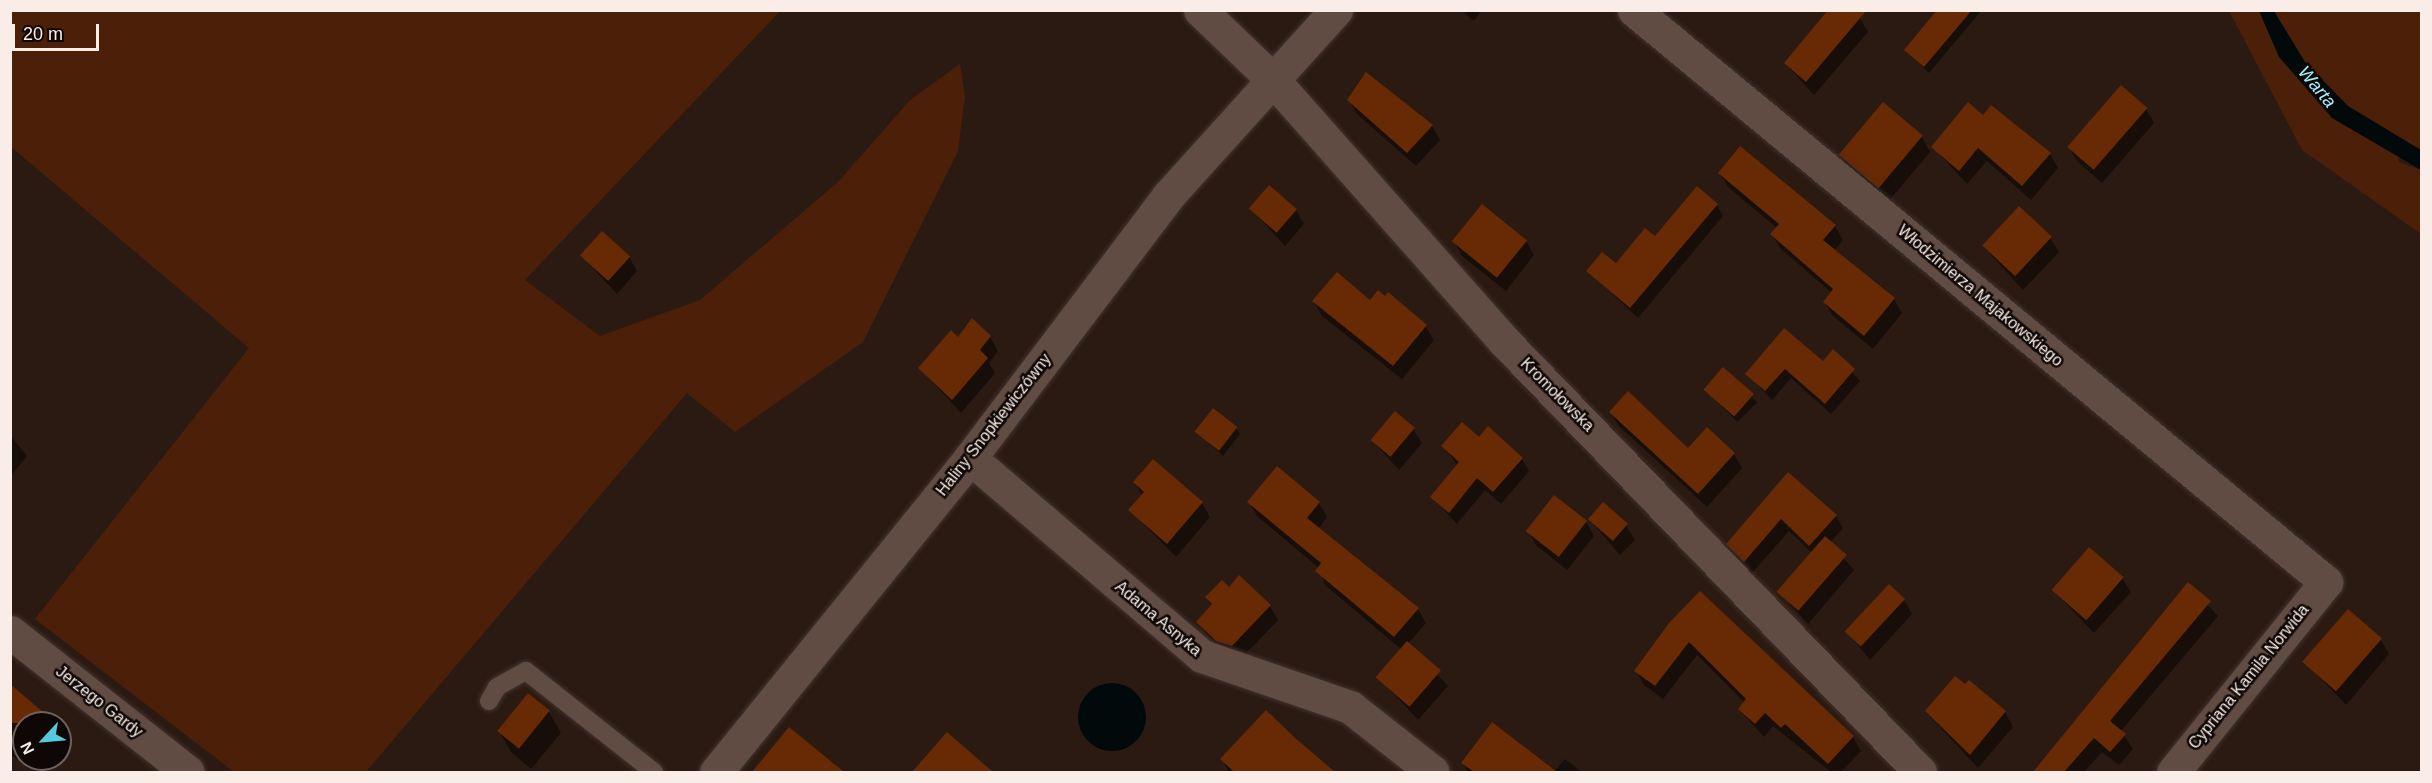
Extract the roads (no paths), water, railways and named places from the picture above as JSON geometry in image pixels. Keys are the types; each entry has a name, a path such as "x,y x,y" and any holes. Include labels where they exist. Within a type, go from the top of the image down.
{"street":[{"name":"Kromołowska","path":"1200,10 1275,82 1504,340 1920,772"},
{"path":"1275,82 1336,10"},
{"name":"Włodzimierza Majakowskiego","path":"1634,10 2326,582"},
{"name":"Haliny Snopkiewiczówny","path":"716,772 970,458 1168,196 1275,82"},
{"name":"Adama Asnyka","path":"970,458 1202,656 1350,707 1433,772"},
{"name":"Cypriana Kamila Norwida","path":"2173,772 2326,582"},
{"name":"Jerzego Gardy","path":"10,632 188,772"}],"lane":[{"path":"489,701 497,687 526,671 654,772"}],"water":[{"name":"Warta","path":"2259,11 2274,11 2305,62 2348,106 2421,150 2421,170 2332,118 2279,57"},
{"path":"1112,683 1125,686 1136,693 1143,704 1146,717 1143,730 1136,741 1125,748 1112,751 1099,748 1088,741 1081,730 1078,717 1081,704 1088,693 1099,686"}]}
